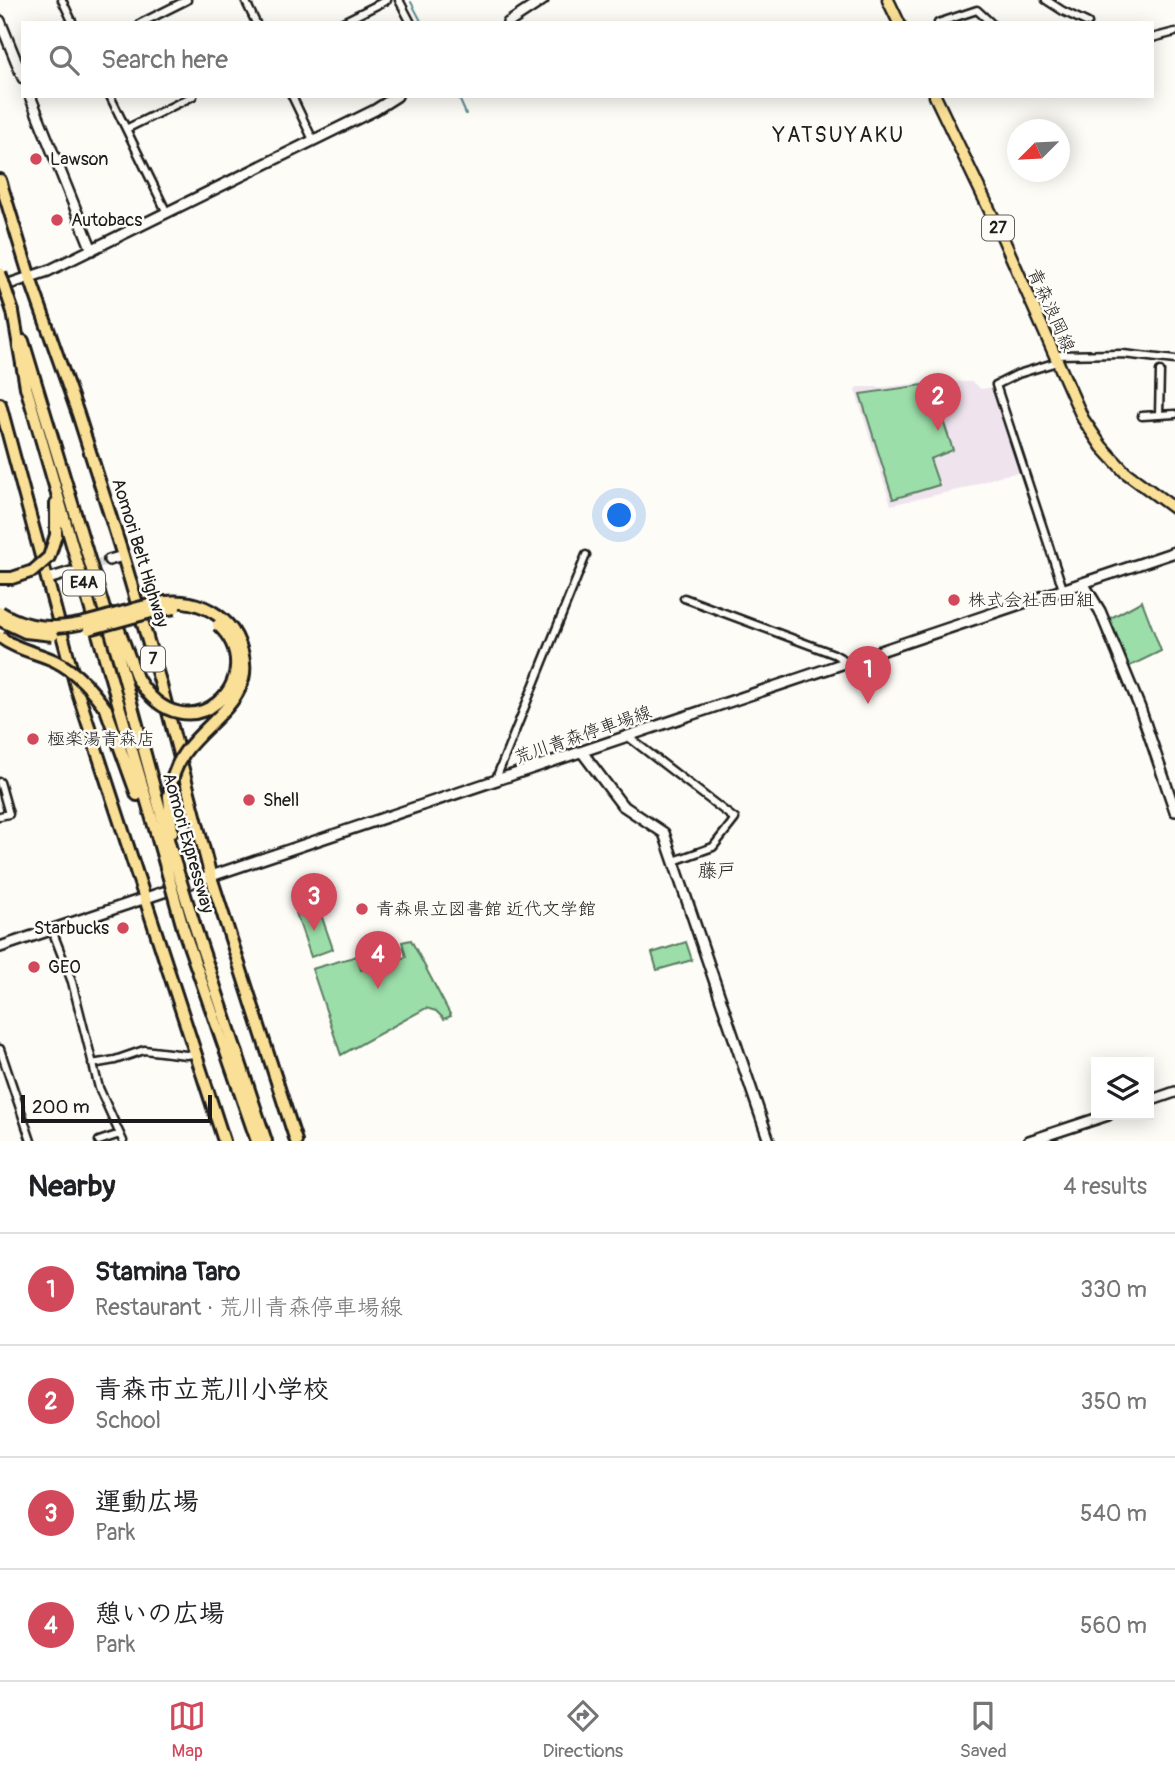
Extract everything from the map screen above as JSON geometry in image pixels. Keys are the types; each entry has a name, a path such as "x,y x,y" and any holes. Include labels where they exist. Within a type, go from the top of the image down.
{"highway":[{"name":"Aomori Belt Highway","path":"0,180 123,556 161,685 211,877 296,1141"},
{"name":"Aomori Expressway","path":"0,273 36,379 120,662 185,924 257,1141"},
{"name":"Aomori Expressway","path":"13,312 26,387 166,852 184,894 185,924 265,1141"},
{"path":"0,404 81,701 224,1141"},
{"path":"0,578 12,578 33,571 48,557 56,535 55,481"},
{"path":"0,621 25,632 46,636 86,630 165,609 192,610 203,614 223,629 234,653 234,678 229,690 223,699 201,712 188,714 162,707 145,691 137,678 67,482"},
{"path":"0,612 28,625 46,628 86,623 151,604 174,601 202,606 225,621 239,644 243,671 241,685 228,708 183,755 173,773 166,852"},
{"path":"0,637 18,648 56,662 76,674 93,690 106,709 166,852"}],"main road":[{"path":"888,0 898,21"},
{"name":"青森浪岡線","path":"936,98 1002,236 1083,419 1102,447 1125,472 1175,509"}],"street":[{"path":"62,0 72,21"},
{"path":"145,21 187,0"},
{"path":"244,0 255,21"},
{"path":"345,21 387,0"},
{"path":"399,0 410,21"},
{"path":"511,21 543,0"},
{"path":"1046,0 1083,21"},
{"path":"944,21 976,10 990,21"},
{"path":"0,21 21,73"},
{"path":"1154,37 1175,32"},
{"path":"31,98 92,250"},
{"path":"111,98 167,213"},
{"path":"126,129 189,98"},
{"path":"293,98 313,140"},
{"path":"0,287 30,278 92,250 393,98"},
{"path":"1063,589 996,385 1056,359 1123,355 1175,360"},
{"path":"1159,415 1160,371"},
{"path":"1142,416 1175,414"},
{"name":"荒川青森停車場線","path":"0,947 1175,552"},
{"path":"495,780 586,555"},
{"path":"109,560 123,556"},
{"path":"48,579 71,572"},
{"path":"1083,583 1100,611 1140,708 1175,811"},
{"path":"684,598 834,654 848,662"},
{"path":"627,736 735,819 713,847 674,861"},
{"path":"582,752 622,806 664,833 769,1141"},
{"path":"0,782 9,814 0,816"},
{"path":"52,930 72,982 99,1088 121,1138 99,1141"},
{"path":"0,1049 3,1068 31,1141"},
{"path":"92,1064 115,1060 144,1050 194,1054"},
{"path":"1154,1099 1175,1092"},
{"path":"1029,1141 1093,1120"}],"shaded area":[{"path":"935,381 972,382 981,389 994,387 1022,472 891,505 855,390 857,387 886,387"}],"green space":[{"path":"923,385 925,390 932,388 953,450 930,459 939,485 893,499 860,394"},
{"path":"1142,601 1161,651 1126,668 1107,620"},
{"path":"318,906 333,949 311,957 296,913"},
{"path":"411,940 451,1016 444,1019 436,1011 426,1008 341,1055 312,969 357,956 361,970 406,957 402,942"},
{"path":"686,942 692,960 657,970 652,953"}],"waterway":[{"path":"411,2 421,21"},
{"path":"459,98 466,114"}],"tunnel":[{"path":"73,571 109,560"}],"place":[{"name":"Lawson","path":"36,159"},
{"name":"Autobacs","path":"57,220"},
{"name":"青森市立荒川小学校","path":"938,431"},
{"name":"株式会社西田組","path":"954,600"},
{"name":"Stamina Taro","path":"868,704"},
{"name":"極楽湯青森店","path":"33,739"},
{"name":"Shell","path":"249,800"},
{"name":"青森県立図書館 近代文学館","path":"362,909"},
{"name":"Starbucks","path":"123,928"},
{"name":"運動広場","path":"314,931"},
{"name":"GEO","path":"34,967"},
{"name":"憩いの広場","path":"378,989"}],"district":[{"name":"YATSUYAKU","path":"839,135"},
{"name":"藤戸","path":"717,871"}]}
